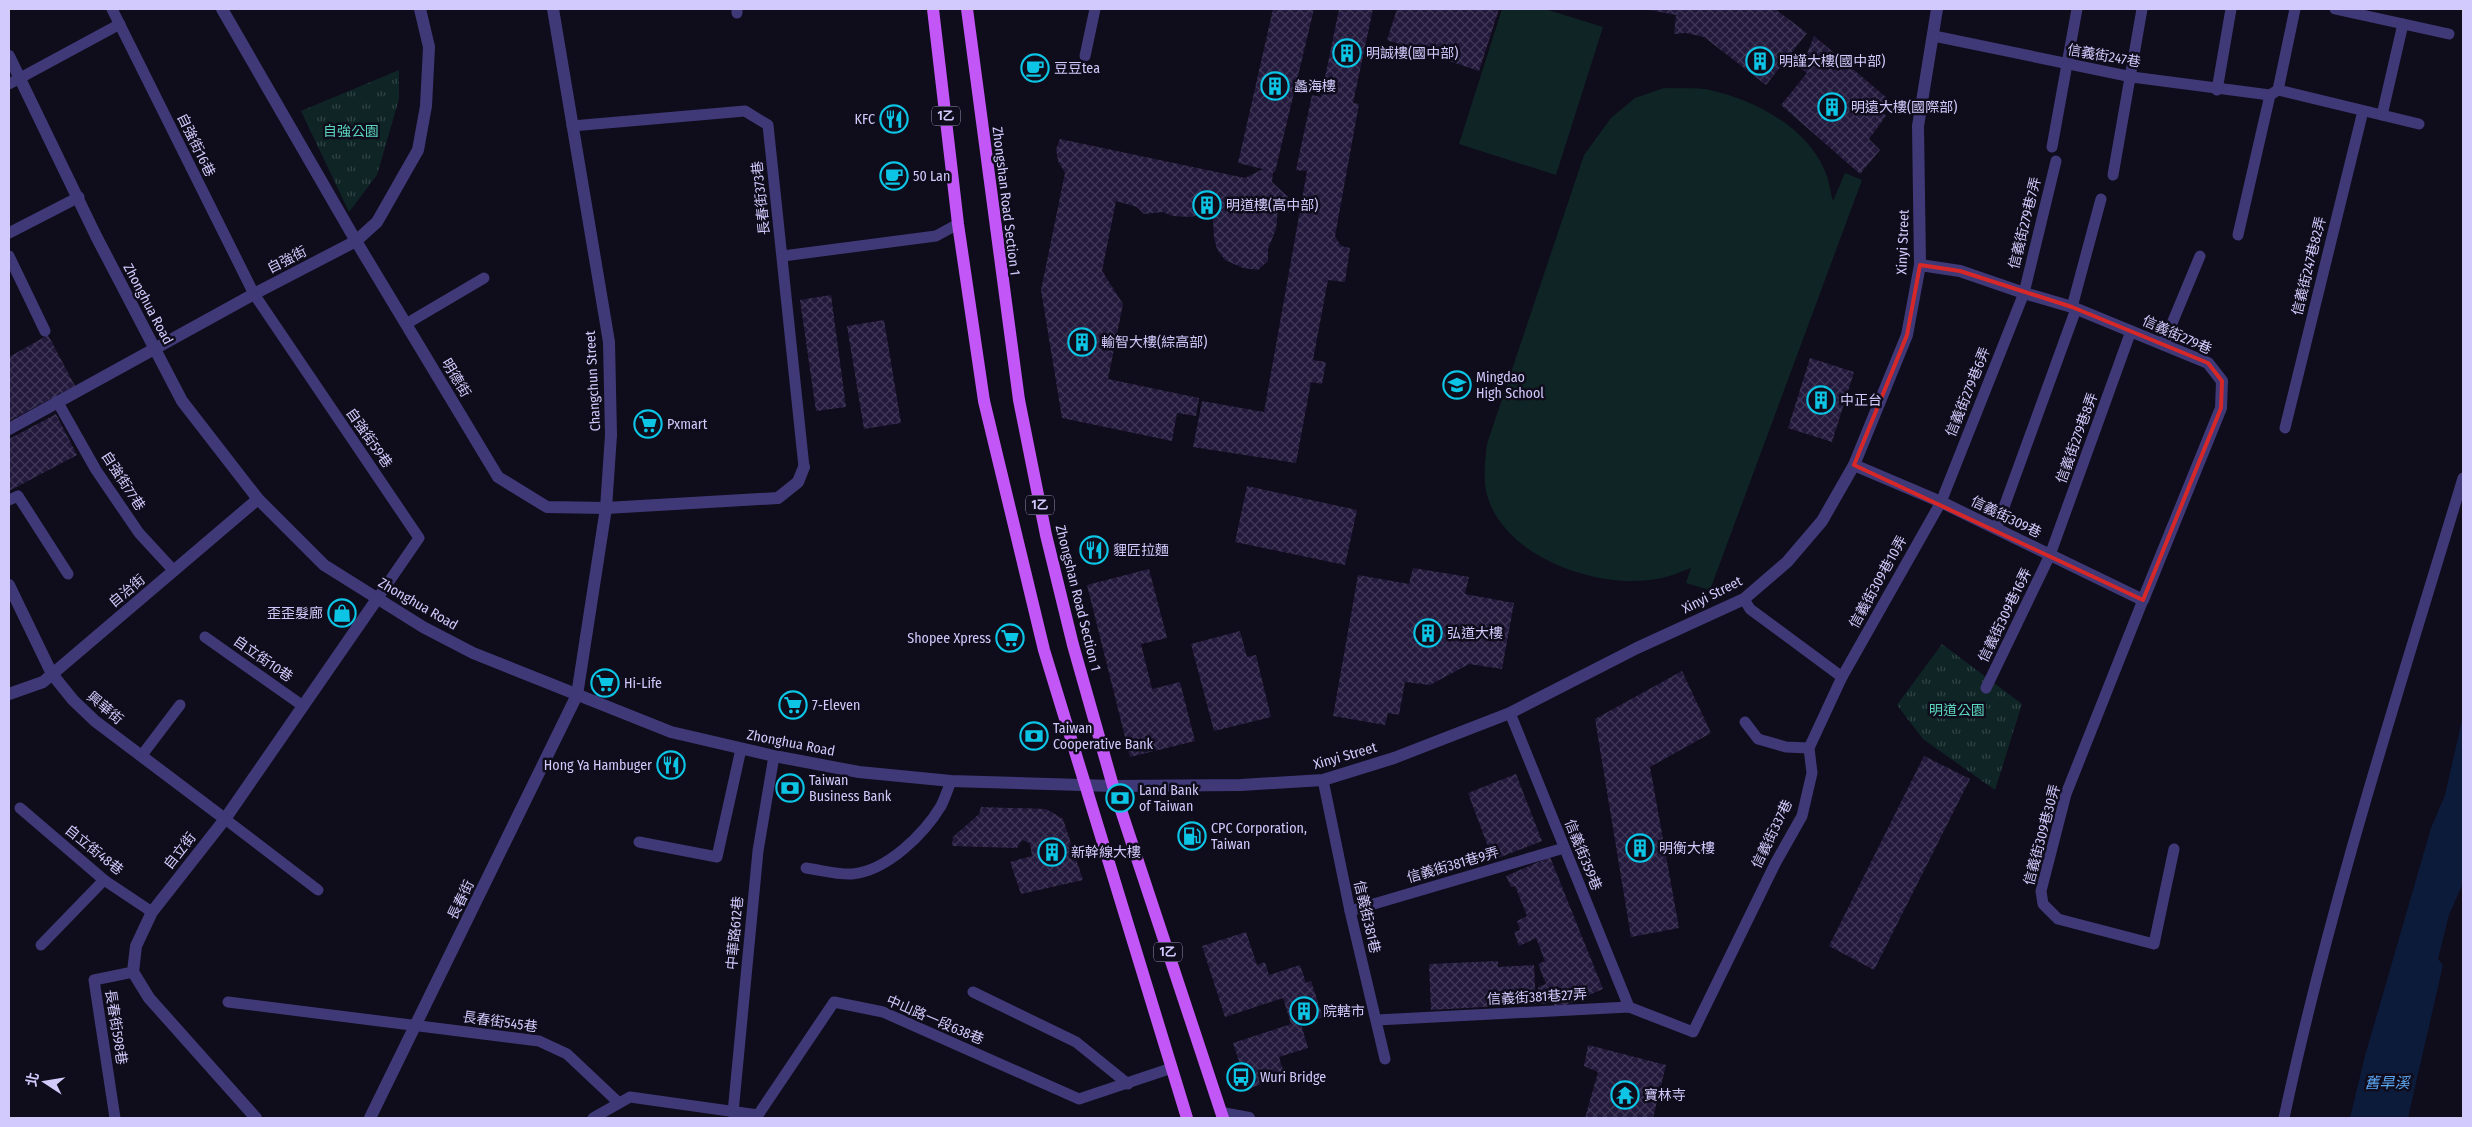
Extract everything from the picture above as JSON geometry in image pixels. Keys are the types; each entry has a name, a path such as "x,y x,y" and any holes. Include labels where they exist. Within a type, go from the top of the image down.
{"main road":[{"name":"1乙","path":"933,9 958,224 984,401 1044,650 1187,1118"},
{"name":"Zhongshan Road Section 1","path":"967,9 1019,400 1046,536 1072,645 1113,786 1222,1116"}],"street":[{"name":"明德街","path":"222,9 356,242 498,477 546,507 606,508 778,498 798,482 804,467"},
{"name":"自強街","path":"9,429 254,294 356,242 378,222 418,150 426,106 430,47 420,9"},
{"name":"Changchun Street","path":"553,9 608,342 611,435 606,508 577,695"},
{"name":"Xinyi Street","path":"1085,784 1113,786 1241,785 1323,780 1394,758 1510,713 1637,648 1744,599 1787,562 1822,521 1854,465 1907,335 1920,265 1918,126 1937,9"},
{"name":"Zhonghua Road","path":"9,56 79,197 96,236 182,401 258,499 324,565 423,627 474,653 670,732 774,756 859,772 951,781 1085,784"},
{"name":"信義街279巷","path":"1920,265 1960,271 2074,308 2208,363 2222,381 2221,408 2143,600"},
{"name":"信義街309巷","path":"1854,465 1941,502 2143,600"},
{"name":"自治街","path":"9,694 43,682 258,499"},
{"name":"興華街","path":"9,584 52,674 73,700 95,721 225,818"},
{"name":"自立街","path":"133,972 136,946 152,912 225,818 377,599"},
{"name":"長春街","path":"370,1118 577,695"},
{"path":"133,972 149,998 256,1118"},
{"path":"1222,1116 1249,1118"}],"lane":[{"name":"自強街16巷","path":"112,9 254,294"},
{"path":"1084,56 1094,9"},
{"path":"2052,147 2077,9"},
{"path":"2113,175 2132,77 2142,9"},
{"path":"2217,90 2232,9"},
{"path":"2238,236 2296,9"},
{"path":"2335,9 2449,34"},
{"path":"9,84 120,24"},
{"path":"2382,116 2403,24"},
{"name":"信義街247巷","path":"1934,36 2132,77 2217,90 2274,93 2419,124"},
{"name":"長春街373巷","path":"572,126 745,111 768,125 804,467"},
{"name":"信義街247巷82弄","path":"2285,428 2363,111"},
{"name":"信義街279巷7弄","path":"2024,293 2056,161"},
{"path":"9,232 79,197"},
{"path":"1996,529 2074,308 2101,199"},
{"path":"782,256 936,236 958,224"},
{"path":"9,256 45,331"},
{"path":"2163,345 2200,256"},
{"path":"406,324 484,278"},
{"name":"信義街279巷6弄","path":"1941,502 2024,293"},
{"name":"自強街59巷","path":"254,294 419,538 377,599"},
{"name":"信義街279巷8弄","path":"2050,555 2131,331"},
{"name":"自強街77巷","path":"57,401 96,470 138,532 174,570"},
{"path":"2284,1118 2306,1016 2376,766 2463,478"},
{"path":"9,500 18,496 68,574"},
{"name":"信義街309巷10弄","path":"1842,678 1941,502"},
{"name":"信義街309巷16弄","path":"1986,688 2050,555"},
{"path":"1744,599 1750,609 1842,678 1809,748 1786,748 1758,739 1745,722"},
{"name":"信義街309巷30弄","path":"2143,600 2066,794 2041,891 2043,904 2058,918 2154,944 2174,850"},
{"name":"自立街10巷","path":"205,637 303,706"},
{"path":"142,755 180,705"},
{"name":"信義街359巷","path":"1510,713 1629,1007"},
{"name":"信義街337巷","path":"1693,1032 1776,862 1802,816 1812,774 1809,748"},
{"path":"639,842 717,857 741,749"},
{"name":"中華路612巷","path":"733,1113 758,851 774,756"},
{"name":"信義街381巷","path":"1323,780 1350,911 1385,1059"},
{"path":"806,868 852,874 886,863 909,844 927,824 941,805 951,781"},
{"name":"自立街48巷","path":"20,808 104,880 152,912"},
{"path":"225,818 318,890"},
{"name":"信義街381巷9弄","path":"1350,911 1564,848"},
{"path":"41,945 104,880"},
{"name":"長春街598巷","path":"115,1118 94,980 133,972"},
{"path":"973,992 1076,1042 1128,1084"},
{"name":"長春街545巷","path":"228,1002 540,1041 567,1054 619,1103"},
{"name":"中山路一段638巷","path":"733,1113 758,1115 834,1002 883,1012 1079,1099 1172,1068"},
{"name":"信義街381巷27弄","path":"1377,1020 1629,1007 1693,1032"},
{"path":"593,1118 630,1097 733,1113"}],"highlighted area":[{"path":"1920,265 1960,271 2072,307 2208,363 2222,381 2221,408 2143,600 1854,465 1907,335"}],"green space":[{"path":"1502,9 1545,9 1603,27 1556,175 1459,144"},
{"name":"自強公園","path":"399,70 399,99 377,175 349,212 301,111"},
{"path":"1664,88 1710,90 1744,101 1777,117 1792,128 1816,155 1826,174 1833,201 1845,173 1862,180 1710,590 1686,583 1691,568 1666,577 1639,581 1614,580 1562,567 1538,555 1517,540 1500,522 1489,501 1485,480 1487,444 1584,155 1611,118 1635,98"},
{"name":"明道公園","path":"1942,644 2022,704 1995,790 1923,739 1897,705"}],"water":[{"name":"舊旱溪","path":"2463,716 2463,883 2449,915 2438,959 2443,965 2408,1118 2350,1118 2365,1056 2431,828 2445,795"}],"building":[{"path":"1273,9 1314,9 1275,172 1273,172 1272,182 1288,197 1278,209 1276,229 1268,249 1268,261 1258,270 1243,268 1225,260 1217,249 1214,238 1213,218 1201,214 1191,217 1172,216 1163,212 1144,214 1137,207 1116,201 1102,271 1123,304 1108,379 1199,398 1196,416 1177,413 1172,441 1062,418 1041,290 1065,173 1058,161 1056,149 1060,139 1245,178 1263,169 1238,163"},
{"path":"1339,9 1373,9 1353,103 1359,104 1335,236 1341,246 1350,248 1345,282 1328,280 1313,360 1326,362 1322,384 1311,382 1296,463 1193,447 1202,401 1264,412 1307,171 1296,170 1312,95 1321,97"},
{"path":"1397,9 1499,9 1479,71 1387,40"},
{"name":"明謹大樓(國中部)","path":"1644,9 1775,9 1807,33 1766,85 1704,37 1686,33 1674,34 1676,15"},
{"name":"明遠大樓(國際部)","path":"1814,36 1887,98 1879,109 1886,116 1869,139 1880,150 1860,174 1781,105 1807,73 1801,69"},
{"path":"831,295 846,407 816,411 800,300"},
{"path":"884,320 901,423 864,429 847,326"},
{"path":"48,335 75,386 9,421 9,357"},
{"name":"中正台","path":"1810,358 1854,372 1832,442 1788,428"},
{"path":"56,414 77,455 9,491 9,439"},
{"path":"1247,486 1357,510 1345,565 1235,542"},
{"name":"弘道大樓","path":"1413,568 1469,577 1465,594 1514,603 1502,669 1469,664 1430,685 1405,682 1399,715 1388,713 1385,725 1333,716 1358,575 1409,584"},
{"path":"1149,569 1167,638 1141,644 1152,689 1180,682 1195,741 1130,757 1087,585"},
{"path":"1240,631 1247,657 1256,655 1271,717 1214,731 1191,644"},
{"name":"明衡大樓","path":"1682,671 1711,733 1650,767 1679,928 1631,937 1595,719"},
{"path":"1924,756 1970,779 1874,970 1829,946"},
{"path":"1516,774 1542,841 1493,860 1468,793"},
{"name":"新幹線大樓","path":"981,807 1046,809 1063,819 1083,880 1021,894 1010,862 1032,856 1030,843 1022,840 1017,848 952,846 953,837 979,814"},
{"path":"1550,857 1603,989 1556,1009 1553,1001 1545,1004 1539,1003 1538,987 1546,984 1538,964 1545,961 1536,938 1519,946 1514,932 1520,930 1517,921 1527,916 1515,886 1511,887 1506,876"},
{"name":"院轄市","path":"1246,932 1257,965 1265,962 1269,975 1300,965 1306,983 1311,981 1323,1017 1301,1024 1308,1048 1279,1057 1285,1076 1248,1089 1233,1043 1291,1024 1283,998 1225,1017 1202,946"},
{"path":"1498,961 1498,967 1534,965 1536,1004 1431,1010 1429,964"},
{"name":"寶林寺","path":"1588,1045 1666,1065 1653,1118 1585,1118 1598,1072 1584,1066"}],"place":[{"name":"明誠樓(國中部)","path":"1347,53"},
{"name":"明謹大樓(國中部)","path":"1760,61"},
{"name":"豆豆tea","path":"1035,68"},
{"name":"蠡海樓","path":"1275,86"},
{"name":"明遠大樓(國際部)","path":"1832,107"},
{"name":"KFC","path":"894,119"},
{"name":"50 Lan","path":"894,176"},
{"name":"明道樓(高中部)","path":"1207,205"},
{"name":"輸智大樓(綜高部)","path":"1082,342"},
{"name":"Mingdao High School","path":"1457,385"},
{"name":"中正台","path":"1821,400"},
{"name":"Pxmart","path":"648,424"},
{"name":"貍匠拉麵","path":"1094,550"},
{"name":"歪歪髮廊","path":"342,613"},
{"name":"弘道大樓","path":"1428,633"},
{"name":"Shopee Xpress","path":"1010,638"},
{"name":"Hi-Life","path":"605,683"},
{"name":"7-Eleven","path":"793,705"},
{"name":"Taiwan Cooperative Bank","path":"1034,736"},
{"name":"Hong Ya Hambuger","path":"671,765"},
{"name":"Taiwan Business Bank","path":"790,788"},
{"name":"Land Bank of Taiwan","path":"1120,798"},
{"name":"CPC Corporation, Taiwan","path":"1192,836"},
{"name":"明衡大樓","path":"1640,848"},
{"name":"新幹線大樓","path":"1052,852"},
{"name":"院轄市","path":"1304,1011"},
{"name":"Wuri Bridge","path":"1241,1077"},
{"name":"寶林寺","path":"1625,1095"}]}
